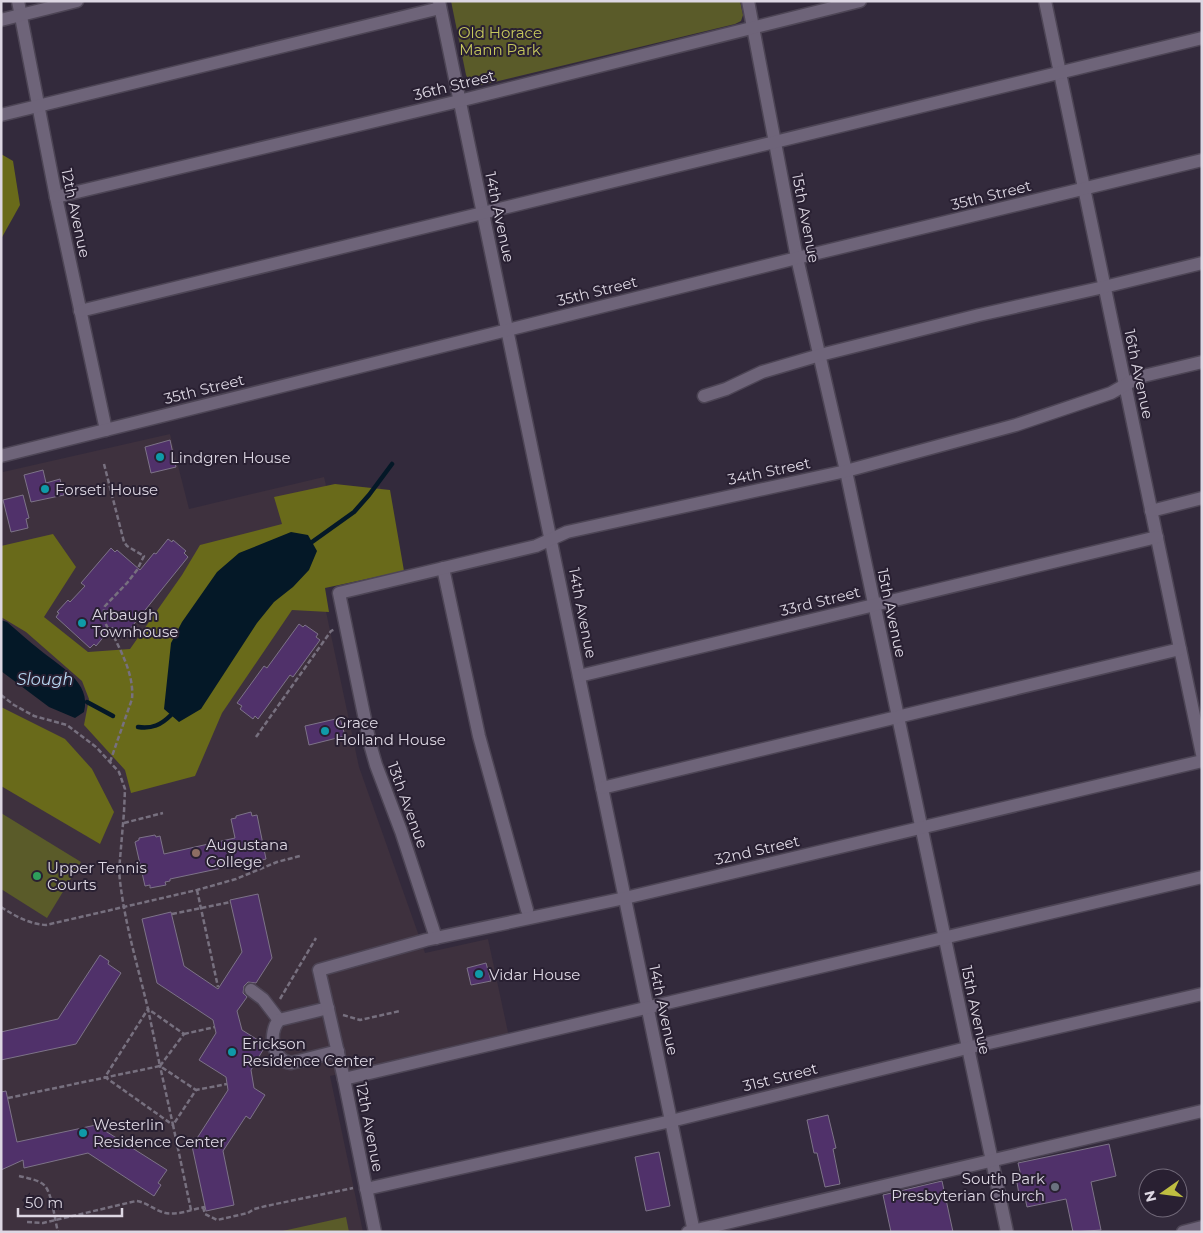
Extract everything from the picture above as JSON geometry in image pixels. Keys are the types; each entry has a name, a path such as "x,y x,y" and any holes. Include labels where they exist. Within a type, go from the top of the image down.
{"street":[{"name":"12th Avenue","path":"18,1 56,197 106,430"},
{"path":"1,20 77,1"},
{"name":"15th Avenue","path":"748,1 797,258 846,471 1007,1232"},
{"name":"36th Street","path":"56,197 459,101 860,1"},
{"name":"16th Avenue","path":"1045,1 1202,754"},
{"path":"1,115 440,4"},
{"name":"14th Avenue","path":"440,4 552,540 692,1231"},
{"path":"80,311 1202,38"},
{"name":"35th Street","path":"1,456 797,258 1202,160"},
{"path":"704,396 726,389 762,372 820,355 970,317 1202,263"},
{"name":"34th Street","path":"339,593 536,546 567,532 846,471 1016,424 1111,393 1139,377 1202,362"},
{"path":"1151,511 1202,498"},
{"name":"33rd Street","path":"579,676 1156,537"},
{"path":"443,568 479,736 527,910"},
{"name":"13th Avenue","path":"339,593 370,744 436,938"},
{"path":"602,788 1180,649"},
{"name":"32nd Street","path":"319,970 436,938 625,898 1202,762"},
{"path":"344,1079 1202,877"},
{"name":"12th Avenue","path":"319,970 344,1079 375,1232"},
{"path":"252,990 263,999 276,1015"},
{"name":"31st Street","path":"366,1187 671,1121 967,1048 1202,994"},
{"path":"276,1015 328,1010"},
{"path":"276,1015 272,1034 277,1054 285,1062 338,1051"},
{"path":"692,1231 1202,1111"},
{"path":"1183,1232 1202,1227"}],"path":[{"path":"104,464 124,542 127,546 144,556 137,570 105,606 103,611 105,622 128,668 133,690 132,699 110,762"},
{"path":"256,737 331,631 345,626"},
{"path":"1,695 34,716 67,726 96,747 119,772 125,789 119,871 124,906 191,1210"},
{"path":"123,823 163,813"},
{"path":"1,907 17,917 36,924 46,925 197,890 236,879 277,862 300,856"},
{"path":"197,890 218,987"},
{"path":"172,914 231,902"},
{"path":"276,1015 316,938"},
{"path":"148,1009 184,1034"},
{"path":"105,1077 148,1009"},
{"path":"328,1010 360,1020 400,1011"},
{"path":"8,1098 160,1066 184,1034 214,1027"},
{"path":"160,1066 196,1090 227,1084"},
{"path":"105,1077 173,1125"},
{"path":"173,1125 196,1090"},
{"path":"19,1176 30,1178 45,1186 49,1194 58,1232"},
{"path":"27,1222 43,1224 136,1201 164,1213 204,1207 205,1214 217,1220 248,1213 254,1209 266,1206 366,1187"}],"shaded area":[{"path":"1,154 13,161 20,205 1,239"},
{"name":"Augustana College","path":"170,434 189,509 324,477 329,498 380,486 398,570 321,588 359,767 425,953 488,939 509,1037 330,1076 363,1232 1,1232 1,464 3,472"},
{"path":"335,484 390,490 404,571 325,588 329,612 292,610 222,713 195,776 131,793 125,770 84,725 89,699 82,681 26,632 1,617 1,546 53,534 76,567 44,617 88,652 130,649 182,575 200,545 282,524 274,497"},
{"path":"1,707 65,739 92,769 114,812 100,844 1,786"}],"green space":[{"name":"Old Horace Mann Park","path":"451,1 740,1 743,15 741,21 735,24 479,85 472,83 466,75"},
{"name":"Upper Tennis Courts","path":"1,813 81,862 47,918 1,889"},
{"path":"346,1217 349,1232 278,1232"}],"water":[{"path":"291,532 308,535 317,551 309,570 293,587 274,602 257,623 201,709 179,722 164,709 171,643 182,622 217,572 239,553"},
{"name":"Slough","path":"1,620 7,622 79,683 85,701 84,712 75,718 49,707 1,671"}],"building":[{"name":"Lindgren House","path":"170,440 176,467 151,473 145,447"},
{"name":"Forseti House","path":"43,470 46,483 60,479 64,495 31,502 24,475"},
{"path":"23,495 29,518 26,519 28,528 11,532 3,500"},
{"path":"168,539 172,542 173,540 186,551 184,553 188,557 125,635 112,627 96,646 94,644 90,648 56,617 59,613 57,612 68,600 70,602 85,586 81,583 111,548 115,552 117,550 140,570"},
{"path":"299,624 303,627 305,625 318,634 316,637 320,640 293,677 290,675 258,719 255,716 253,719 240,709 242,706 237,703 264,666 267,668"},
{"name":"Grace Holland House","path":"340,718 345,736 309,745 305,726"},
{"path":"251,812 252,816 257,815 266,859 262,860 262,863 246,866 246,863 170,879 170,881 165,882 166,885 150,888 150,885 145,886 135,842 139,838 160,836 164,854 235,838 231,819"},
{"name":"Erickson Residence Center","path":"258,894 272,958 256,983 248,982 244,986 243,993 247,997 237,1011 242,1030 266,1045 251,1070 254,1088 265,1095 250,1119 246,1116 223,1151 234,1205 206,1211 192,1146 228,1090 226,1077 199,1060 216,1033 213,1020 157,983 142,919 171,912 184,966 218,989 242,952 230,900"},
{"path":"100,955 109,961 108,964 121,973 76,1044 1,1060 1,1032 58,1019"},
{"name":"Vidar House","path":"486,963 491,981 471,985 467,968"},
{"name":"Westerlin Residence Center","path":"6,1091 17,1142 96,1125 167,1170 158,1183 161,1185 154,1196 88,1153 24,1168 23,1160 1,1170 1,1092"},
{"path":"828,1115 836,1148 833,1149 840,1184 825,1187 817,1153 814,1153 807,1120"},
{"name":"South Park Presbyterian Church","path":"1109,1144 1116,1176 1091,1182 1101,1230 1073,1232 1066,1199 1027,1207 1024,1193 1019,1194 1016,1177 1021,1176 1018,1163"},
{"path":"659,1152 670,1206 646,1211 635,1157"},
{"path":"942,1181 953,1232 891,1232 883,1195"}],"waterway":[{"path":"312,542 354,512 392,464"},
{"path":"87,702 113,716"},
{"path":"138,727 156,726 171,715"}],"place":[{"name":"Lindgren House","path":"160,457"},
{"name":"Forseti House","path":"45,489"},
{"name":"Arbaugh Townhouse","path":"82,623"},
{"name":"Grace Holland House","path":"325,731"},
{"name":"Augustana College","path":"196,853"},
{"name":"Upper Tennis Courts","path":"37,876"},
{"name":"Vidar House","path":"479,974"},
{"name":"Erickson Residence Center","path":"232,1052"},
{"name":"Westerlin Residence Center","path":"83,1133"},
{"name":"South Park Presbyterian Church","path":"1055,1187"}]}
